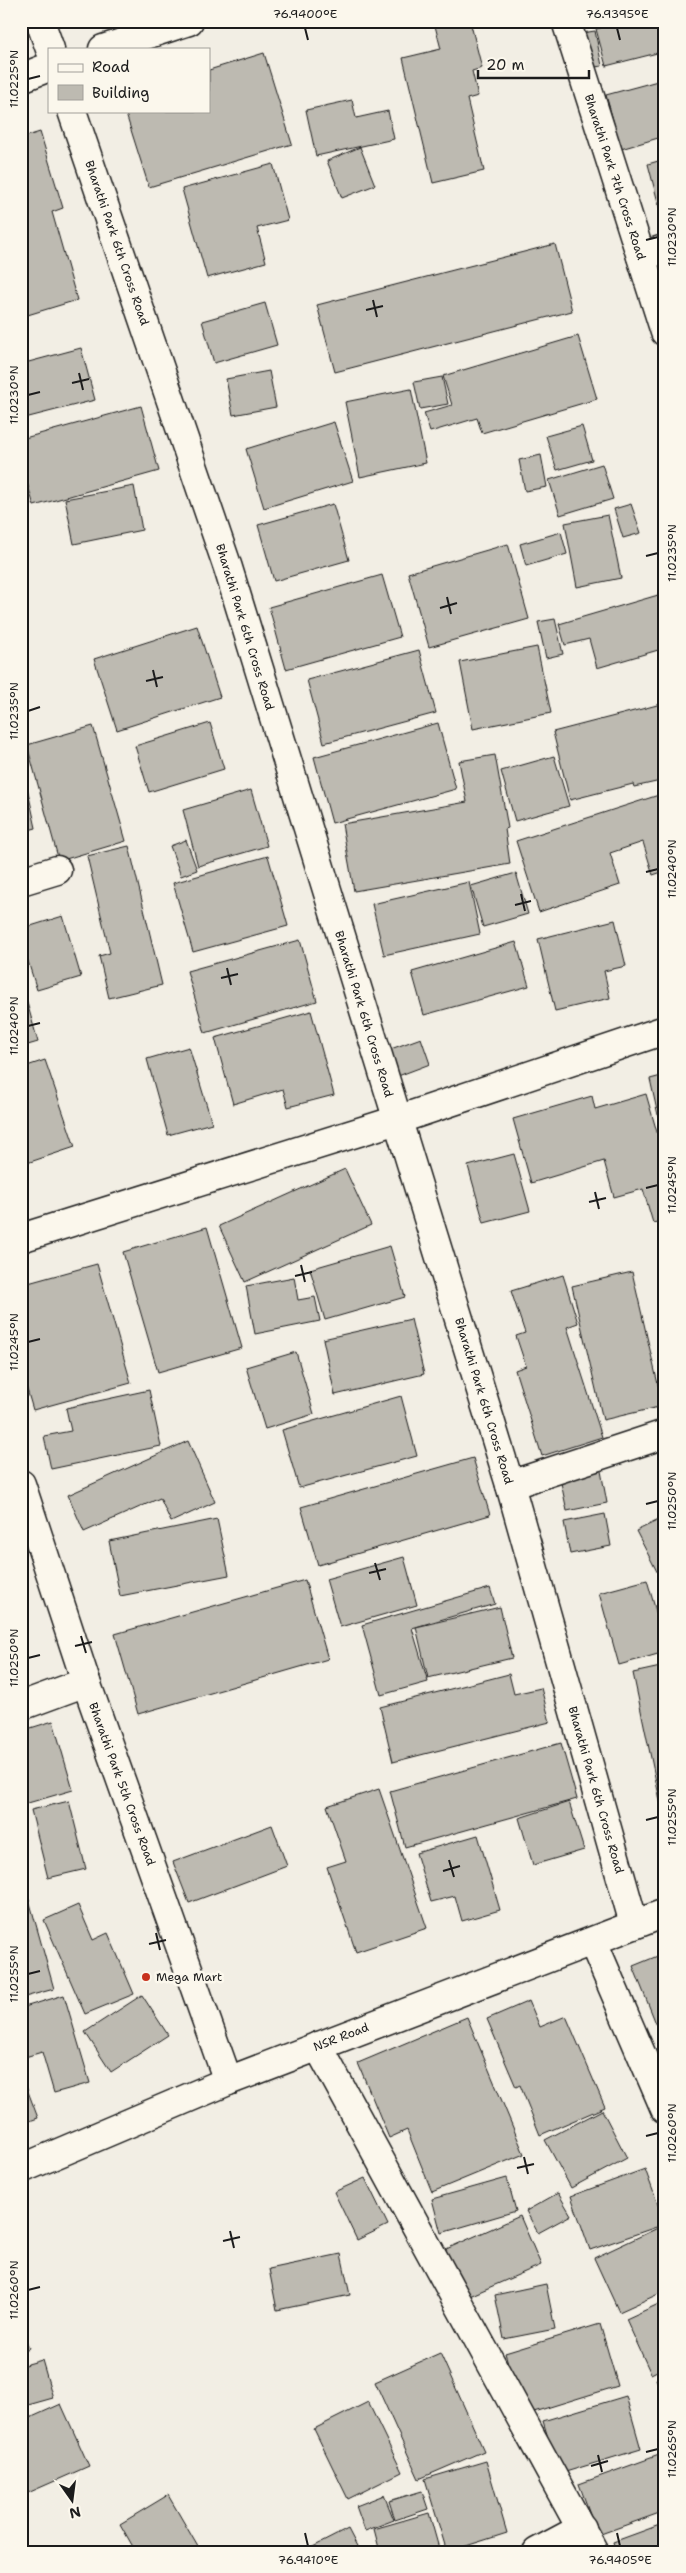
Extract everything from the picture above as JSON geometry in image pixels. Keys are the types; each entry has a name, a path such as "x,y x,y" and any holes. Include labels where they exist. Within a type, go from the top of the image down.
{"street":[{"path":"40,21 50,48"},
{"path":"106,48 189,21"},
{"name":"Bharathi Park 7th Cross Road","path":"566,21 653,253 665,332"},
{"path":"21,78 48,67"},
{"name":"Bharathi Park 6th Cross Road","path":"72,112 228,568 510,1485 634,1924"},
{"path":"21,881 57,870"},
{"path":"21,1238 397,1120 665,1030"},
{"path":"510,1485 665,1434"},
{"name":"Bharathi Park 5th Cross Road","path":"21,1484 86,1682 228,2081"},
{"path":"21,1706 86,1682"},
{"name":"NSR Road","path":"21,2169 228,2081 594,1942 634,1924 665,1913"},
{"path":"594,1942 665,2109"},
{"path":"318,2046 588,2540 537,2552"}],"building":[{"path":"470,21 482,68 472,71 478,96 467,99 484,171 433,183 403,58 441,49 434,22"},
{"path":"626,21 665,21 665,51 606,66 596,29"},
{"path":"595,31 602,66 589,68 582,33"},
{"path":"264,53 292,144 149,187 125,112 210,112 210,70"},
{"path":"665,79 665,136 621,149 606,95"},
{"path":"352,100 356,118 388,111 394,139 316,156 306,110"},
{"path":"40,132 63,208 52,212 77,300 21,317 21,138"},
{"path":"360,147 375,185 342,198 327,161"},
{"path":"665,159 665,209 660,210 648,164"},
{"path":"273,164 288,220 257,228 266,262 207,278 182,189"},
{"path":"555,244 572,311 335,372 317,305"},
{"path":"265,303 277,345 214,363 202,321"},
{"path":"578,336 597,399 482,433 477,418 430,432 424,413 452,405 443,376"},
{"path":"81,348 95,400 21,419 21,364"},
{"path":"269,371 276,407 233,415 226,379"},
{"path":"442,377 448,404 420,409 414,382"},
{"path":"411,389 426,463 360,477 345,402"},
{"path":"141,406 159,471 34,506 21,462 21,439"},
{"path":"334,422 353,481 264,508 246,449"},
{"path":"582,426 592,460 557,470 546,436"},
{"path":"541,455 547,487 525,491 519,460"},
{"path":"602,464 613,499 560,515 549,480"},
{"path":"134,486 142,530 74,544 65,499"},
{"path":"333,504 349,560 274,581 258,525"},
{"path":"631,504 641,533 623,538 614,509"},
{"path":"608,515 621,578 577,587 565,523"},
{"path":"561,532 567,554 526,566 520,544"},
{"path":"508,544 529,619 429,647 408,573"},
{"path":"382,575 400,637 286,669 269,607"},
{"path":"665,593 665,648 597,668 589,639 565,645 559,624"},
{"path":"555,619 563,654 546,658 538,622"},
{"path":"197,626 220,697 117,730 94,659"},
{"path":"537,647 551,713 473,729 460,662"},
{"path":"419,650 436,713 324,743 307,680"},
{"path":"665,703 665,780 634,787 633,784 570,800 553,732"},
{"path":"210,723 224,769 149,792 135,746"},
{"path":"438,723 456,789 332,823 314,757"},
{"path":"93,726 126,841 59,861 27,745"},
{"path":"495,755 508,828 505,829 510,864 354,891 342,824 467,802 459,761"},
{"path":"554,756 569,806 515,821 501,771"},
{"path":"21,760 36,828 21,832"},
{"path":"251,790 267,846 198,866 183,810"},
{"path":"665,793 665,871 653,875 643,842 610,853 620,885 539,912 516,841"},
{"path":"186,840 197,870 181,876 170,846"},
{"path":"129,846 162,985 109,998 99,956 110,953 87,856"},
{"path":"268,856 288,926 193,952 173,883"},
{"path":"516,873 528,914 483,927 471,886"},
{"path":"469,882 480,934 384,955 372,904"},
{"path":"63,916 81,977 37,990 21,939 21,929"},
{"path":"615,920 626,966 604,971 610,998 555,1011 538,939"},
{"path":"300,940 317,1001 205,1033 187,971"},
{"path":"516,942 529,986 424,1015 412,972"},
{"path":"21,981 38,1042 21,1047"},
{"path":"311,1011 334,1095 288,1107 283,1089 233,1104 215,1038"},
{"path":"421,1038 430,1064 398,1076 388,1050"},
{"path":"189,1047 212,1123 168,1135 147,1059"},
{"path":"45,1060 75,1147 21,1165 21,1068"},
{"path":"665,1075 665,1114 658,1115 650,1079"},
{"path":"646,1094 665,1160 665,1220 653,1223 643,1189 614,1197 604,1161 531,1183 513,1119 592,1096 595,1109"},
{"path":"514,1154 530,1211 484,1223 468,1166"},
{"path":"345,1169 371,1225 245,1282 219,1226"},
{"path":"207,1227 242,1348 158,1372 123,1252"},
{"path":"390,1246 405,1297 325,1320 310,1269"},
{"path":"97,1264 131,1383 33,1410 21,1369 21,1285"},
{"path":"632,1272 663,1406 603,1420 572,1286"},
{"path":"563,1275 578,1323 567,1327 602,1437 542,1456 515,1370 526,1366 516,1336 525,1333 511,1291"},
{"path":"294,1277 298,1300 315,1297 320,1321 255,1334 246,1286"},
{"path":"411,1319 424,1374 335,1395 323,1339"},
{"path":"665,1331 665,1359 657,1333"},
{"path":"296,1352 314,1414 265,1429 246,1367"},
{"path":"149,1390 161,1446 51,1469 44,1436 71,1431 66,1408"},
{"path":"401,1396 417,1456 299,1488 282,1430"},
{"path":"188,1441 215,1502 171,1522 160,1498 84,1532 68,1495"},
{"path":"473,1458 490,1515 318,1565 301,1507"},
{"path":"601,1471 607,1503 567,1511 560,1478"},
{"path":"605,1514 611,1546 570,1554 564,1522"},
{"path":"665,1517 665,1587 636,1531"},
{"path":"217,1519 229,1575 120,1596 109,1541"},
{"path":"404,1557 417,1605 340,1627 326,1579"},
{"path":"305,1580 328,1659 138,1714 115,1634"},
{"path":"647,1580 665,1643 665,1652 619,1665 599,1593"},
{"path":"490,1588 495,1604 412,1628 428,1682 381,1695 362,1625"},
{"path":"500,1607 512,1658 428,1678 416,1627"},
{"path":"665,1666 665,1824 633,1673"},
{"path":"509,1674 514,1694 541,1688 550,1722 393,1762 380,1707"},
{"path":"53,1721 73,1790 21,1805 21,1731"},
{"path":"561,1743 577,1799 405,1847 390,1791"},
{"path":"379,1789 427,1928 356,1952 327,1867 346,1861 327,1806"},
{"path":"69,1801 86,1869 48,1878 31,1810"},
{"path":"569,1802 584,1850 533,1865 519,1818"},
{"path":"272,1825 287,1866 189,1903 173,1862"},
{"path":"478,1835 500,1910 462,1921 455,1896 431,1902 416,1853"},
{"path":"28,1896 54,1989 21,1998 21,1898"},
{"path":"78,1905 93,1940 108,1933 134,1994 85,2014 44,1920"},
{"path":"665,1953 665,2046 633,1966"},
{"path":"64,1995 90,2083 54,2093 42,2052 25,2057 21,2043 21,2008"},
{"path":"142,1995 168,2035 111,2072 85,2032"},
{"path":"529,2001 540,2027 566,2016 605,2107 540,2135 520,2085 516,2087 487,2019"},
{"path":"467,2017 524,2154 432,2192 407,2130 389,2138 358,2063"},
{"path":"21,2073 38,2118 21,2124"},
{"path":"602,2110 627,2158 571,2188 545,2140"},
{"path":"645,2169 665,2224 590,2250 571,2196"},
{"path":"365,2178 388,2225 357,2240 334,2192"},
{"path":"507,2178 516,2211 441,2233 432,2199"},
{"path":"558,2193 571,2215 538,2233 526,2211"},
{"path":"520,2216 541,2265 465,2298 444,2250"},
{"path":"660,2227 665,2237 665,2291 619,2312 594,2258"},
{"path":"341,2254 350,2295 277,2310 269,2269"},
{"path":"546,2284 555,2329 504,2339 495,2295"},
{"path":"665,2301 665,2367 651,2374 626,2319"},
{"path":"600,2324 618,2386 524,2415 505,2353"},
{"path":"21,2331 29,2348 21,2352"},
{"path":"440,2353 484,2451 419,2479 375,2382"},
{"path":"42,2360 53,2398 21,2407 21,2366"},
{"path":"665,2375 665,2399 656,2379"},
{"path":"626,2396 641,2449 559,2474 543,2421"},
{"path":"368,2402 402,2472 348,2499 314,2429"},
{"path":"61,2404 89,2466 21,2496 21,2422"},
{"path":"659,2455 665,2470 665,2511 598,2535 579,2484"},
{"path":"486,2461 507,2533 447,2552 425,2479"},
{"path":"422,2491 428,2509 395,2520 389,2501"},
{"path":"168,2495 201,2552 136,2552 120,2524"},
{"path":"384,2495 394,2520 365,2531 356,2506"},
{"path":"429,2513 440,2552 380,2552 374,2529"},
{"path":"665,2523 665,2552 616,2552 613,2542"},
{"path":"348,2529 360,2552 303,2552"}],"place":[{"name":"Mega Mart","path":"146,1977"}]}
